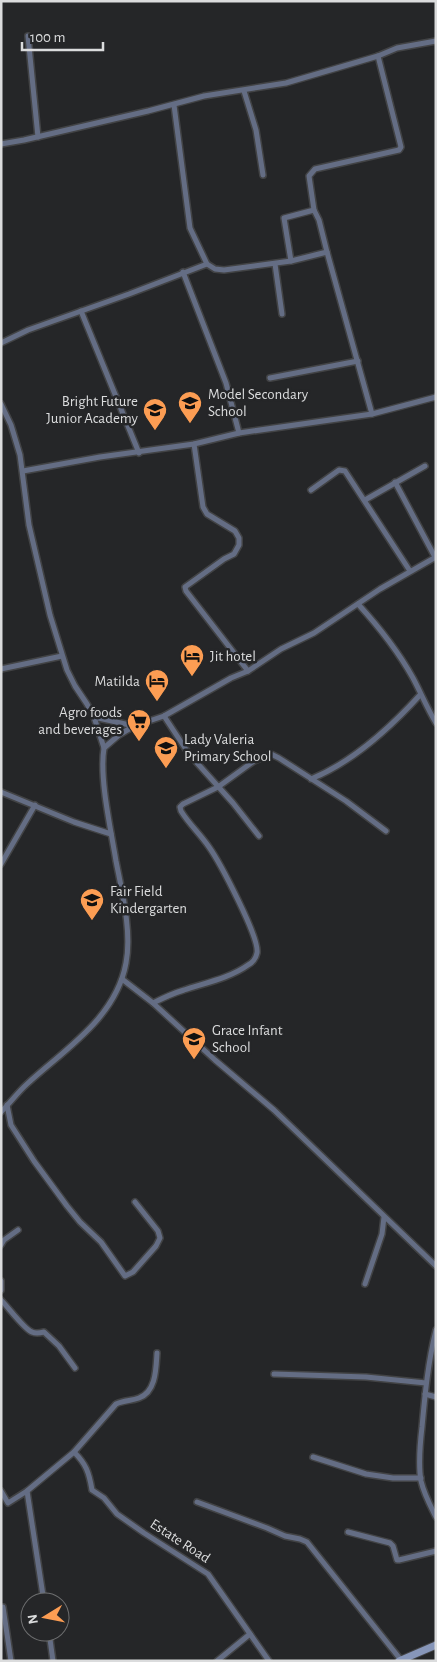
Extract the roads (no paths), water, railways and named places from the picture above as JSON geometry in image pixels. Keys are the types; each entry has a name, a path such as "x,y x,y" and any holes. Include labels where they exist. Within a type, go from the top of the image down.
{"street":[{"path":"28,36 38,137"},
{"path":"1,144 174,105 204,96 286,83 378,56 397,48 436,41"},
{"path":"372,414 327,252 320,220 314,210 309,176 315,169 399,150 401,147 378,56"},
{"path":"244,91 256,130 263,175"},
{"path":"174,105 190,228 207,264 215,269 224,270 275,264 327,252"},
{"path":"291,261 284,218 314,210"},
{"path":"1,343 28,330 207,264"},
{"path":"275,264 282,314"},
{"path":"182,272 226,382 239,434"},
{"path":"81,311 139,453"},
{"path":"270,378 358,362"},
{"path":"23,471 100,457 194,444 239,434 372,414 436,397"},
{"path":"1,404 11,425 20,455 29,526 50,615 62,656 75,686 94,717 104,748 103,766 111,834 128,937 127,962 122,979 99,1018 79,1040 25,1085 1,1112"},
{"path":"194,444 203,507 207,514 235,531 239,538 239,545 234,554 185,587 186,591 248,671"},
{"path":"365,500 425,466"},
{"path":"311,490 337,471 345,471 410,571"},
{"path":"104,748 119,735 134,726 164,716 231,678 248,671 281,649 314,633 380,589 436,557 395,482"},
{"path":"358,604 376,624 394,649 413,679 436,723"},
{"path":"1,670 62,656"},
{"path":"311,779 328,772 361,749 420,695"},
{"path":"164,716 188,754 233,803 259,836"},
{"path":"94,717 134,726"},
{"path":"153,1003 181,990 237,971 254,960 257,954 254,936 214,855 181,811 180,807 183,804 218,787 254,761 271,754 346,801 386,831"},
{"path":"1,792 74,822 111,834"},
{"path":"1,864 35,806"},
{"path":"122,979 153,1003 287,1122 384,1218 436,1266"},
{"path":"8,1106 12,1125 34,1161 80,1222 101,1242 125,1276 134,1272 156,1246 160,1238 158,1231 135,1202"},
{"path":"365,1284 382,1234 384,1218"},
{"path":"1,1244 18,1230"},
{"path":"1,1282 1,1290"},
{"path":"1,1300 27,1330 35,1334 44,1332 75,1368"},
{"path":"436,1330 429,1357 421,1438 421,1478 425,1494 436,1517"},
{"path":"1,1491 8,1503 27,1491 74,1452 116,1404 122,1400 140,1398 151,1387 156,1376 157,1353"},
{"path":"274,1374 366,1377 426,1382"},
{"path":"424,1394 436,1397"},
{"name":"Estate Road","path":"74,1452 84,1462 92,1490 104,1498 117,1514 208,1574 269,1661"},
{"path":"313,1457 366,1474 393,1478 421,1478"},
{"path":"27,1491 42,1592"},
{"path":"197,1502 285,1536 300,1538 307,1542 400,1660 436,1644"},
{"path":"348,1532 390,1543 393,1546 397,1560 436,1551"},
{"path":"3,1607 11,1661"},
{"path":"216,1661 250,1634"},
{"path":"50,1642 53,1661"}],"place":[{"name":"Model Secondary School","path":"190,424"},
{"name":"Bright Future Junior Academy","path":"155,431"},
{"name":"Jit hotel","path":"192,677"},
{"name":"Matilda","path":"157,702"},
{"name":"Agro foods and beverages","path":"139,742"},
{"name":"Lady Valeria Primary School","path":"166,769"},
{"name":"Fair Field Kindergarten","path":"92,921"},
{"name":"Grace Infant School","path":"194,1060"}]}
